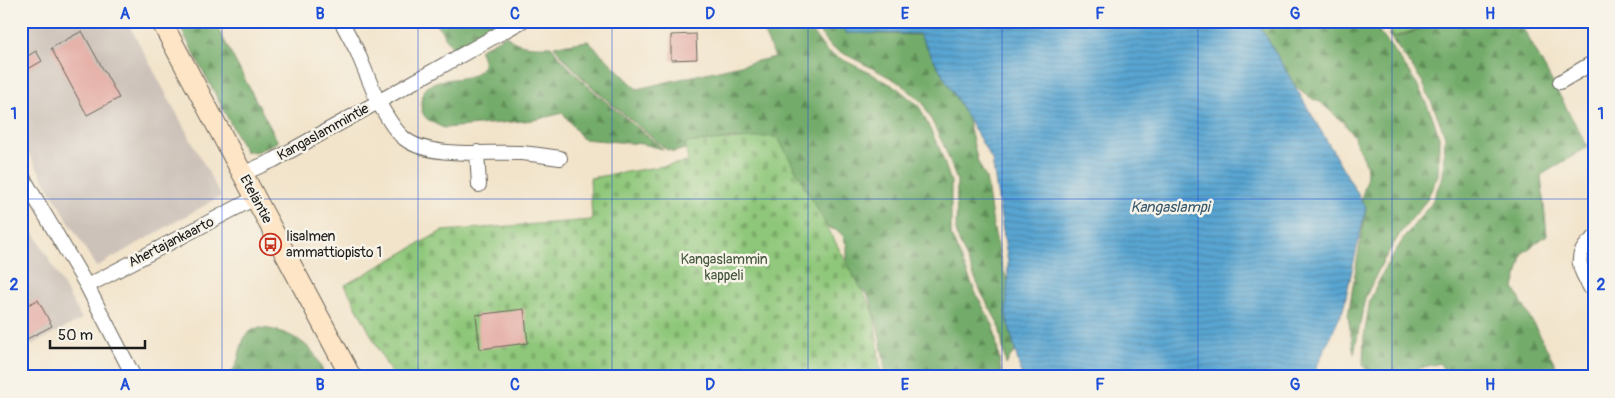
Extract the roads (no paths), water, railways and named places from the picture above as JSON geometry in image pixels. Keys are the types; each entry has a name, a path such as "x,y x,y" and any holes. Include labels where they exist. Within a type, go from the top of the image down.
{"street":[{"name":"Eteläntie","path":"161,21 352,377"},
{"name":"Kangaslammintie","path":"242,174 274,160 378,102 357,51 341,21"},
{"path":"522,21 378,102 393,126 404,139 414,144 443,152 523,153 560,158"},
{"path":"1560,82 1594,62"},
{"path":"476,152 479,185"},
{"path":"21,174 86,286 134,377"},
{"name":"Ahertajankaarto","path":"86,286 255,198"},
{"path":"1594,238 1580,252 1579,261 1581,270 1594,294"}],"water":[{"name":"Kangaslampi","path":"839,21 1257,21 1366,208 1343,310 1317,366 1314,377 1022,377 1006,315 1008,263 992,160 919,34 846,33"}],"place":[{"name":"Iisalmen ammattiopisto 1","path":"270,244"}],"park label":[{"name":"Kangaslammin kappeli","path":"724,268"}]}
